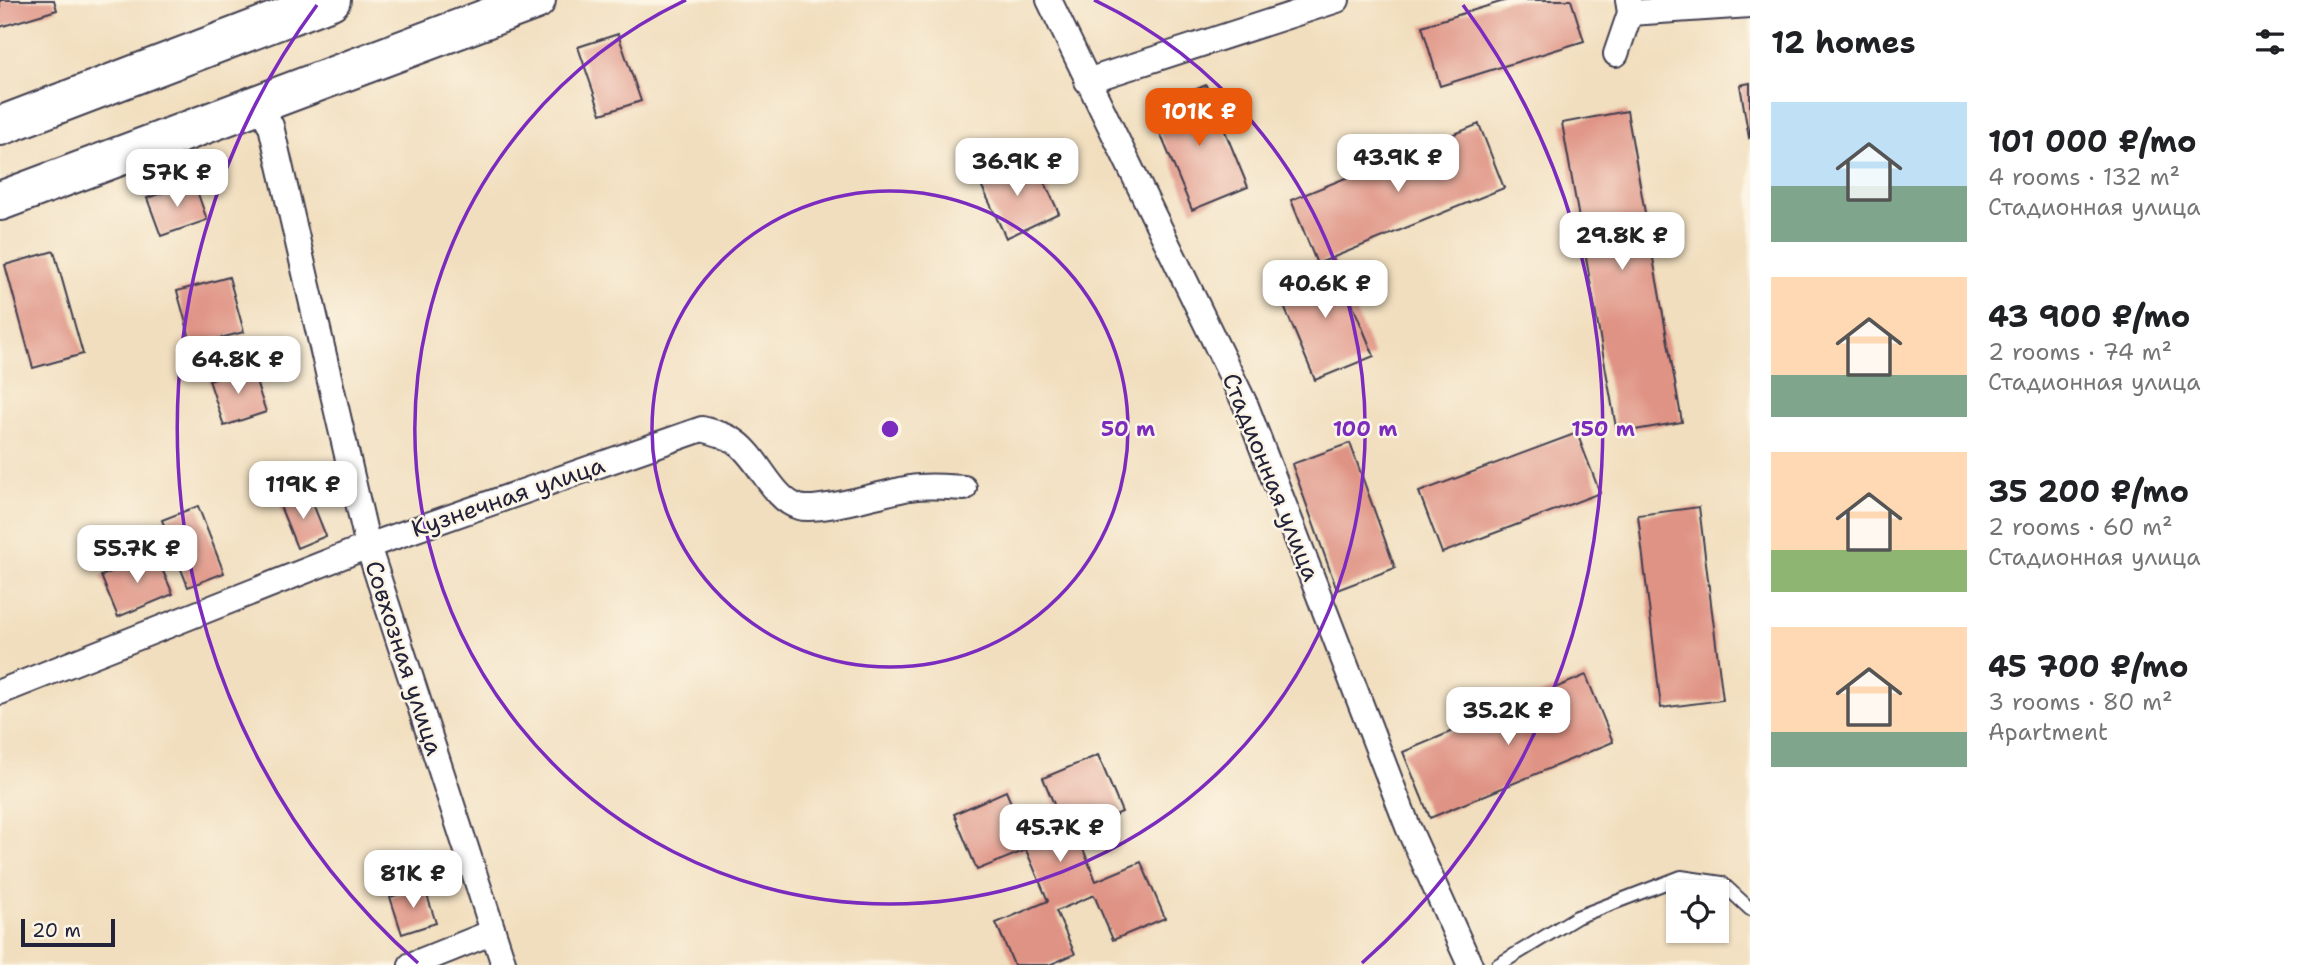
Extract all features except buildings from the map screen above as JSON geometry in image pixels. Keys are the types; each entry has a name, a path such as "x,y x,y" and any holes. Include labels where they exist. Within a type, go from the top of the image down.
{"main road":[{"path":"0,126 331,0"},
{"path":"0,201 536,0"}],"street":[{"name":"Стадионная улица","path":"1049,0 1246,407 1408,827 1470,965"},
{"path":"1087,81 1337,0"},
{"path":"1616,54 1629,6 1750,5"},
{"name":"Совхозная улица","path":"258,103 271,126 368,547 504,965"},
{"name":"Кузнечная улица","path":"0,692 368,547 702,429 721,433 738,443 781,495 798,507 819,507 913,487 964,488"},
{"path":"411,965 493,932"}],"lane":[{"path":"1498,965 1577,918 1681,877 1722,883 1750,909"}]}
